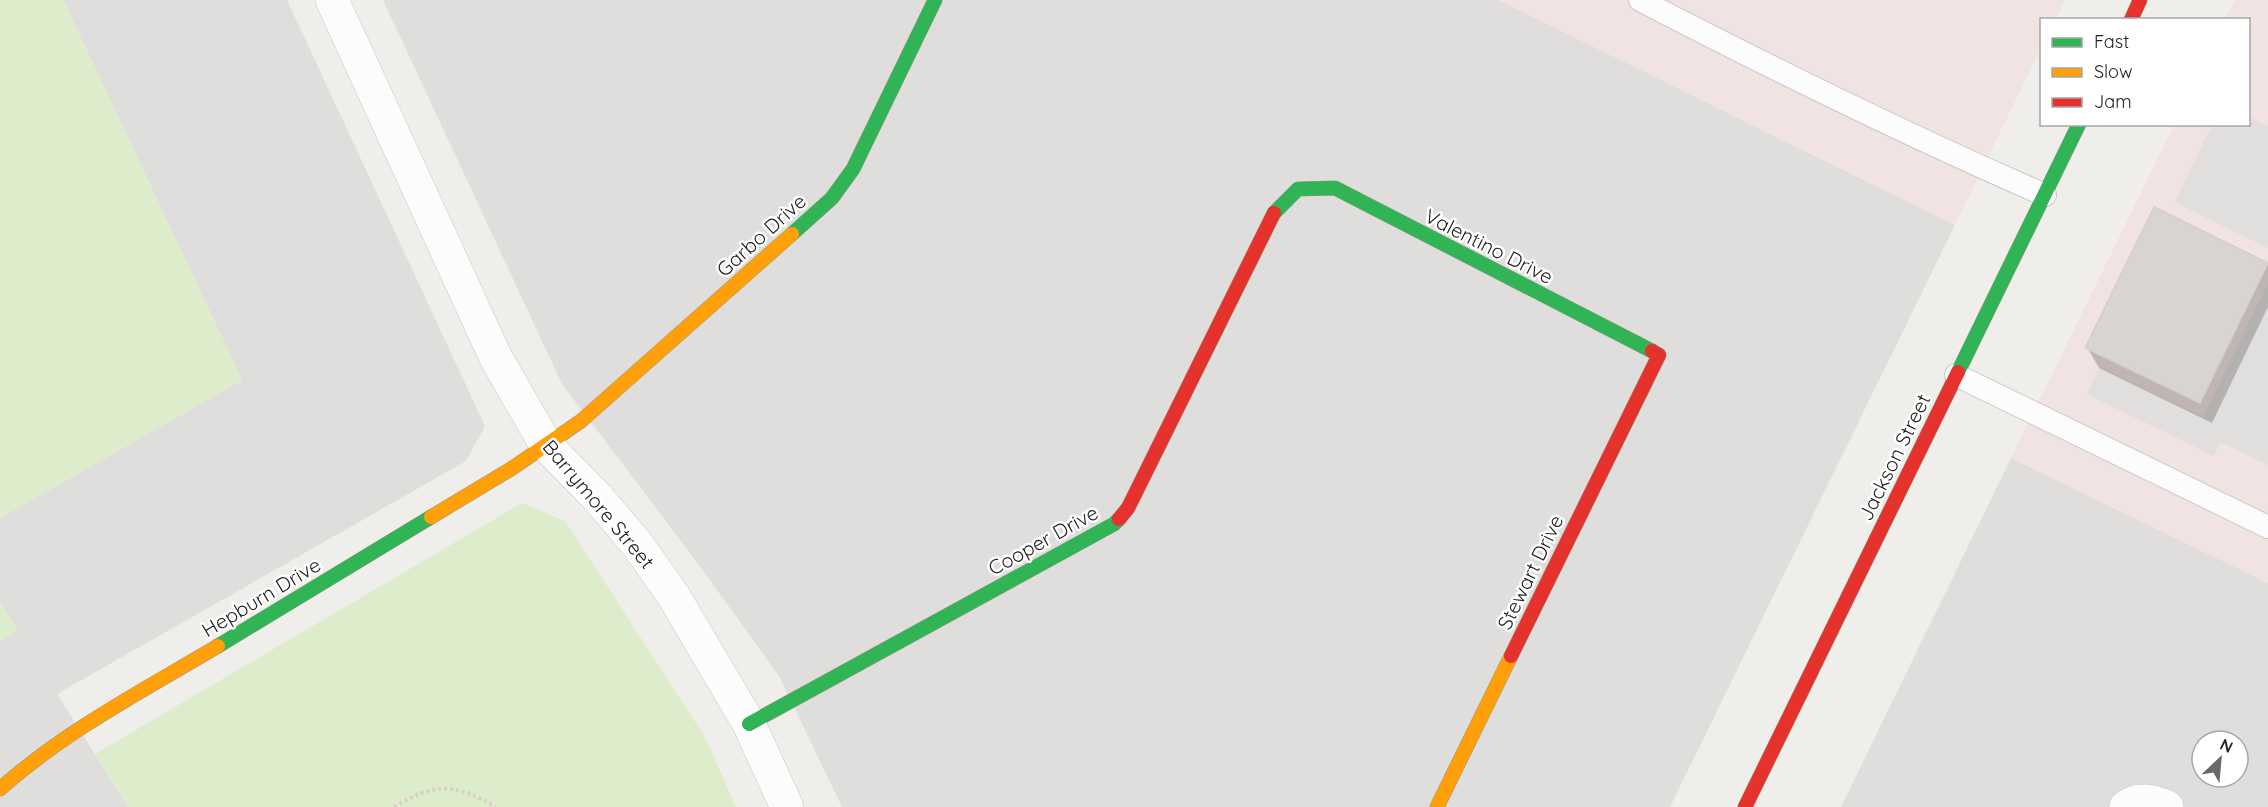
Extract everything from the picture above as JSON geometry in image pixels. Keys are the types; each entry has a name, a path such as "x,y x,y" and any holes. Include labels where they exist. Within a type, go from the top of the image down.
{"street":[{"name":"Barrymore Street","path":"332,0 496,358 546,445 597,497 637,544 673,595 748,724 787,807"},
{"name":"Garbo Drive","path":"546,445 581,421 832,198 853,169 935,0"},
{"path":"2132,18 2140,0"},
{"name":"Jackson Street","path":"1745,807 2078,126"},
{"name":"Valentino Drive","path":"1298,189 1335,188 1659,355"},
{"name":"Cooper Drive","path":"748,724 1114,524 1128,508 1272,214 1298,189"},
{"name":"Stewart Drive","path":"1437,807 1659,355"},
{"name":"Hepburn Drive","path":"0,789 27,765 70,735 511,469 546,445"},
{"path":"2129,804 2154,801 2167,807"}],"lane":[{"path":"1640,0 1923,142 2044,195"},
{"path":"1956,375 2268,527"}],"path":[{"path":"394,807 412,796 450,787 477,796 496,807"}],"shaded area":[{"path":"63,0 287,0 485,426 466,461 57,694 128,807 0,807 0,641 17,630 0,602 0,518 242,380"},
{"path":"383,0 1499,0 1955,225 1670,807 842,807 779,676 693,557 562,384"},
{"path":"1499,0 2065,0 2056,18 2040,18 2040,50 1955,225"},
{"path":"2235,0 2268,0 2268,583 2011,458 2174,126 2250,126 2250,18 2226,18"},
{"path":"2250,117 2268,126 2268,248 2175,202 2212,126 2250,126"},
{"path":"2268,284 2268,465 2220,442 2213,456 2087,394 2100,367 2203,417"},
{"path":"2011,458 2268,583 2268,807 1841,807"}],"green space":[{"path":"0,0 63,0 242,380 0,518"},
{"path":"522,503 565,521 705,737 736,807 128,807 95,754"},
{"path":"0,602 17,630 0,641"}],"building":[{"path":"2154,207 2268,263 2200,403 2085,348"}],"traffic: fast":[{"path":"792,234 832,198 853,169 935,0"},
{"path":"1958,372 2078,126"},
{"path":"1274,213 1298,189 1335,188 1652,351"},
{"path":"218,646 431,517"},
{"path":"749,724 1114,524 1119,519"}],"traffic: slow":[{"path":"431,517 511,469 581,421 792,234"},
{"path":"0,789 51,748 78,730 218,646"},
{"path":"1437,807 1511,656"}],"traffic: jam":[{"path":"2132,18 2140,0"},
{"path":"1119,519 1128,508 1274,213"},
{"path":"1511,656 1659,355 1652,351"},
{"path":"1745,807 1958,372"}]}
